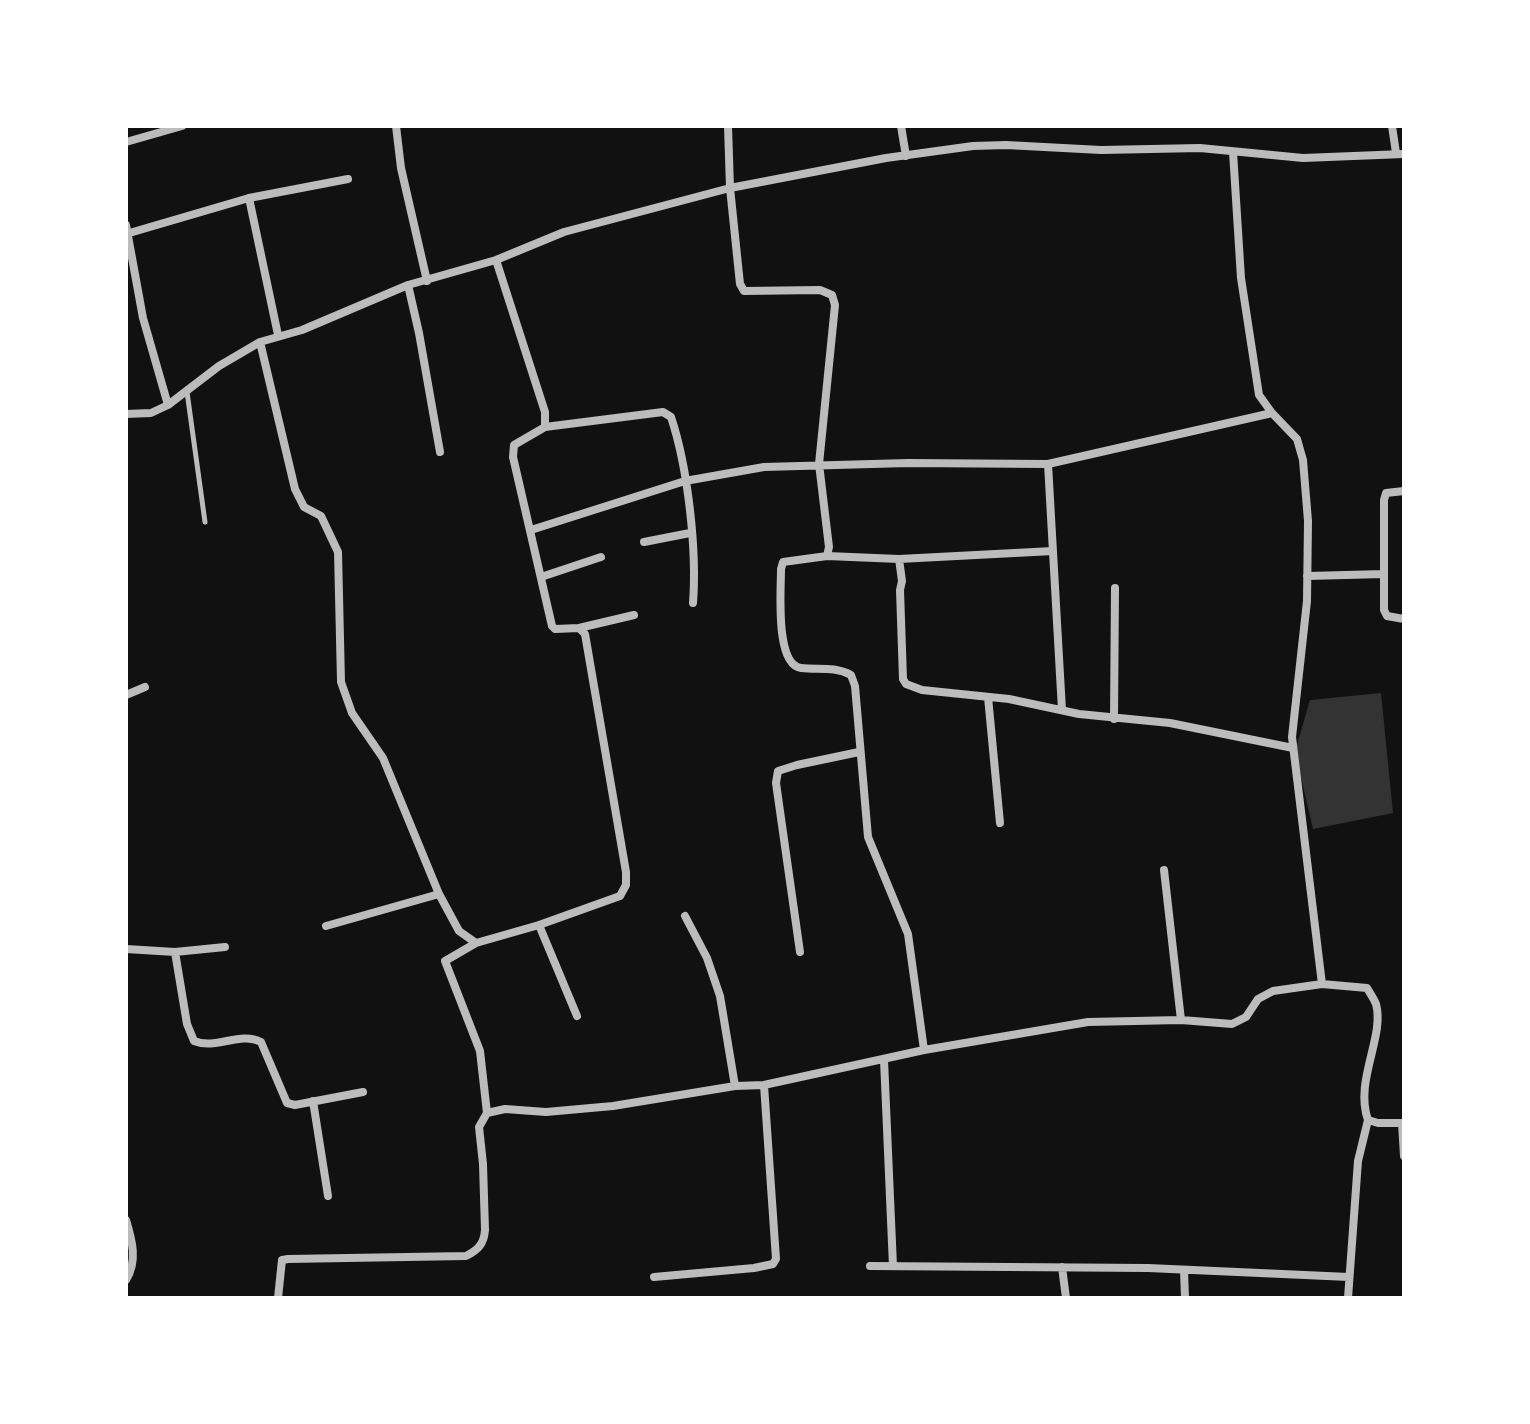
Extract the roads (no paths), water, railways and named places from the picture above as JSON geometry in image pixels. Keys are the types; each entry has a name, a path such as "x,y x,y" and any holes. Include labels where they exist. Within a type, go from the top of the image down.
{"street":[{"path":"126,142 182,126"},
{"path":"396,126 401,168 427,281"},
{"path":"728,126 730,188 740,284 744,291 820,290 832,295 835,305 819,464 829,547 827,556"},
{"path":"901,126 906,156"},
{"path":"126,414 151,413 168,405 219,366 260,342 302,330 408,285 496,260 564,232 730,188 973,146 1101,150 1200,148 1318,158 1400,154 1392,126"},
{"path":"1233,152 1241,278 1259,395 1297,439 1303,460 1308,521 1307,601 1292,737 1322,984"},
{"path":"126,234 249,198 348,179"},
{"path":"249,198 278,335"},
{"path":"126,225 143,318 168,405"},
{"path":"496,260 545,412 545,427"},
{"path":"408,285 440,452"},
{"path":"260,342 295,489 304,507 321,516 338,552 341,682 352,713 383,758 439,894 459,931 476,943"},
{"path":"634,615 579,628 555,629 552,626 513,457 514,445 545,427 663,412 671,417 685,481 695,576 693,603"},
{"path":"531,530 685,481 764,467 819,464 1048,464 1272,413"},
{"path":"1048,464 1062,710"},
{"path":"1404,491 1386,493 1384,500 1387,616 1404,619"},
{"path":"644,542 690,533"},
{"path":"924,1050 908,934 868,837 855,686 851,675 840,669 799,668 791,664 783,648 781,569 783,562 827,556 899,559 1053,551"},
{"path":"541,577 601,557"},
{"path":"899,559 903,679 906,684 922,690 1009,699 1114,719 1170,723 1293,748"},
{"path":"1307,576 1384,574"},
{"path":"1114,719 1115,588"},
{"path":"278,1298 282,1260 466,1256 477,1250 484,1239 479,1127 487,1113 480,1051 445,961 476,943 539,925 620,896 626,885 590,651 585,634 579,628"},
{"path":"126,695 145,687"},
{"path":"988,697 1000,823"},
{"path":"800,952 776,783 778,771 859,752"},
{"path":"1164,870 1181,1020"},
{"path":"326,926 439,894"},
{"path":"685,916 707,958 720,996 735,1086"},
{"path":"539,925 577,1016"},
{"path":"126,949 175,952 225,947"},
{"path":"175,952 187,1024 194,1041 201,1044 254,1039 261,1042 287,1103 295,1105 363,1092"},
{"path":"487,1113 505,1109 546,1112 613,1106 735,1086 764,1085 924,1050 1088,1022 1181,1020 1232,1024 1246,1017 1258,999 1273,991 1322,984 1367,988 1376,1003 1377,1020 1365,1079 1364,1110 1368,1120 1358,1161 1348,1298"},
{"path":"884,1060 893,1266"},
{"path":"654,1277 754,1268 773,1264 776,1259 764,1085"},
{"path":"313,1101 328,1196"},
{"path":"1368,1120 1403,1123 1404,1156"},
{"path":"126,1220 133,1256 131,1273 126,1280"},
{"path":"870,1266 1062,1267 1349,1277"},
{"path":"1062,1267 1066,1298"},
{"path":"1184,1270 1185,1298"}],"lane":[{"path":"187,391 205,522"}]}
